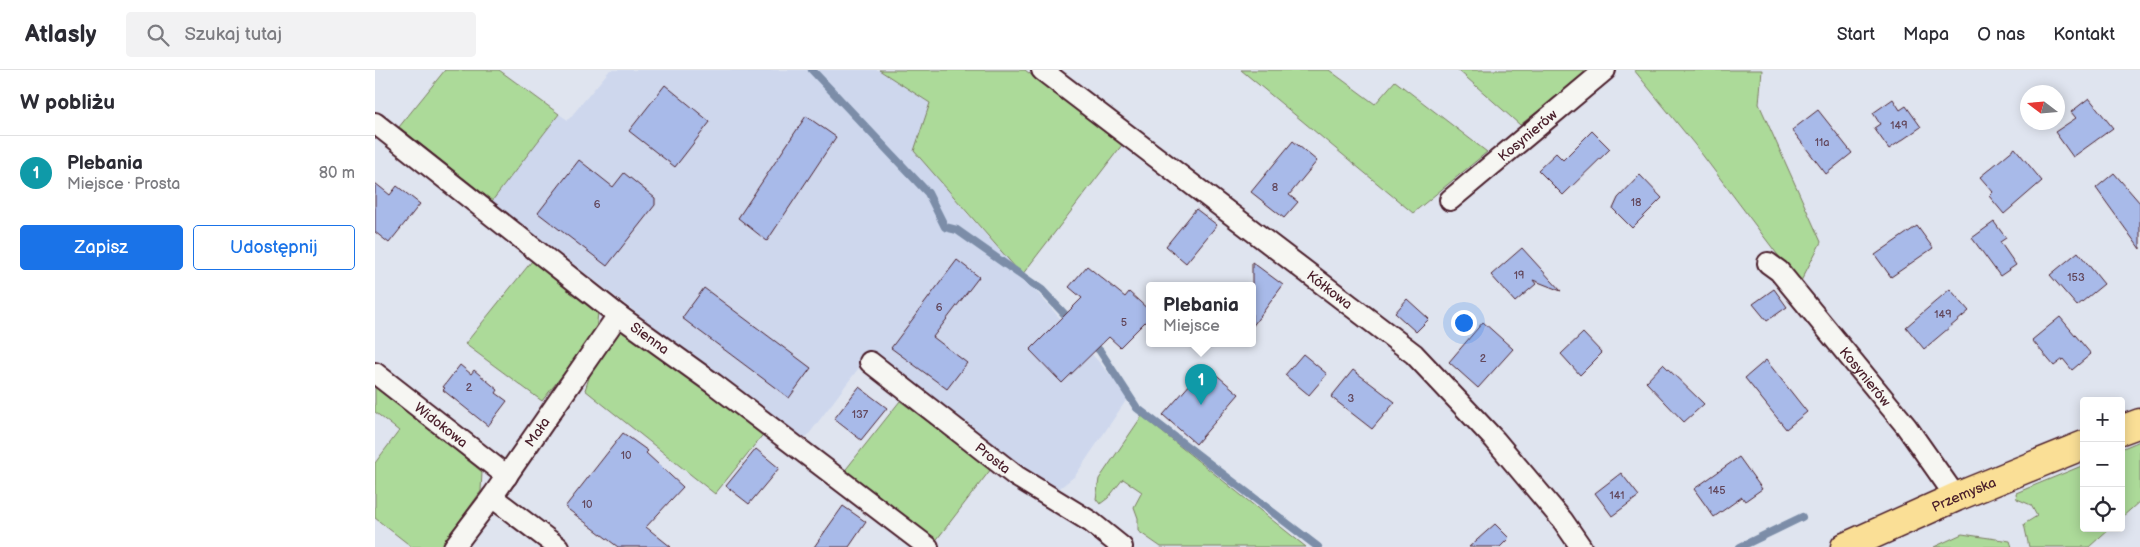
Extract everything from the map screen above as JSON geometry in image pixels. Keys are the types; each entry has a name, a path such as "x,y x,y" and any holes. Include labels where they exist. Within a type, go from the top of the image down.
{"main road":[{"path":"2125,429 2140,423"},
{"name":"Przemyska","path":"1845,547 1956,497 2080,447"}],"street":[{"name":"Kółkowa","path":"1042,70 1414,354 1495,440 1563,521 1581,547"},
{"name":"Kosynierów","path":"1450,200 1605,70"},
{"name":"Sienna","path":"375,123 618,315 714,384 928,547"},
{"name":"Kosynierów","path":"1768,263 1779,271 1907,426 1956,497"},
{"name":"Mała","path":"454,547 507,476 618,315"},
{"name":"Prosta","path":"870,362 1016,476 1091,522 1122,547"},
{"name":"Widokowa","path":"375,373 507,476"},
{"path":"492,497 558,547"}],"shaded area":[{"path":"610,70 879,70 930,103 915,151 971,218 1129,396 1075,476 1056,491 870,353 803,442 492,201 559,114 568,120"}],"green space":[{"path":"445,70 499,70 559,114 492,201 399,127"},
{"path":"879,70 1025,70 1122,145 1022,275 914,151 930,103"},
{"path":"1241,70 1329,70 1375,104 1395,81 1487,152 1413,213"},
{"path":"1458,70 1591,70 1520,125"},
{"path":"1634,70 1762,70 1759,104 1821,242 1801,281 1777,254 1695,145"},
{"path":"532,261 598,312 596,332 542,401 465,344"},
{"path":"623,328 765,432 715,494 585,390 592,369"},
{"path":"375,385 482,472 481,491 441,547 412,547 375,518 375,463 399,431 375,412"},
{"path":"900,401 991,469 934,543 843,473"},
{"path":"1142,416 1306,547 1161,547 1138,531 1138,518 1134,507 1142,492 1123,479 1108,498 1100,504 1096,499 1099,479"},
{"path":"2140,441 2140,501 2125,514 2125,487 2125,447"},
{"path":"2080,467 2080,532 2106,532 2089,547 2029,547 2024,524 2037,516 2031,505 2017,499 2016,493"},
{"path":"1962,534 2010,541 2012,547 1934,547"}],"building":[{"path":"665,85 710,122 675,167 629,131"},
{"path":"2089,98 2113,128 2073,157 2055,132 2065,130 2065,125 2076,118 2071,112"},
{"path":"1893,99 1900,110 1906,106 1921,127 1889,149 1874,128 1880,124 1873,113"},
{"path":"1818,110 1852,153 1826,174 1792,130"},
{"path":"806,116 836,137 767,241 738,218"},
{"path":"1592,131 1610,149 1563,195 1538,170 1556,153 1563,160"},
{"path":"1293,141 1317,161 1289,195 1298,202 1284,218 1251,192"},
{"path":"2015,148 2042,181 2004,214 1989,196 1993,192 1980,177"},
{"path":"579,160 613,187 624,173 655,198 655,205 607,266 538,213"},
{"path":"2114,173 2140,203 2140,249 2096,188"},
{"path":"1640,175 1662,198 1632,228 1613,209 1618,198"},
{"path":"375,183 390,195 397,186 420,204 389,243 375,232"},
{"path":"1196,209 1217,225 1186,263 1166,246"},
{"path":"1994,222 2006,238 2000,242 2016,265 2000,276 1972,238"},
{"path":"1917,226 1933,248 1891,277 1875,255"},
{"path":"1522,248 1561,291 1533,280 1536,284 1515,302 1491,275"},
{"path":"2078,252 2104,284 2077,306 2050,275"},
{"path":"957,260 979,277 933,337 967,363 947,389 891,348"},
{"path":"1252,262 1283,285 1256,322 1256,282 1252,282"},
{"path":"1087,266 1125,297 1129,292 1146,307 1146,321 1120,347 1109,337 1062,383 1030,350 1082,298 1069,287"},
{"path":"704,288 811,368 789,398 682,318"},
{"path":"1774,289 1787,307 1767,321 1753,304"},
{"path":"1950,289 1969,311 1924,349 1906,327"},
{"path":"1407,299 1429,319 1416,332 1395,313"},
{"path":"2060,317 2091,354 2072,370 2063,359 2054,366 2032,340"},
{"path":"1483,322 1513,349 1478,388 1449,362"},
{"path":"1583,333 1602,353 1580,375 1561,354"},
{"path":"1303,354 1327,374 1309,395 1285,375"},
{"path":"1766,360 1807,412 1786,429 1745,378"},
{"path":"1663,364 1704,404 1684,422 1646,382"},
{"path":"460,365 471,374 474,370 498,390 496,393 507,401 488,426 443,390 445,388 443,387"},
{"path":"1206,366 1239,394 1196,444 1163,415"},
{"path":"1353,370 1395,402 1372,429 1331,397"},
{"path":"859,387 887,408 861,440 834,419"},
{"path":"623,433 648,451 646,453 683,487 646,527 671,547 618,547 565,507"},
{"path":"756,449 779,468 749,504 726,486"},
{"path":"1739,457 1762,489 1745,501 1742,497 1714,517 1694,489"},
{"path":"1621,473 1639,496 1612,516 1595,493"},
{"path":"843,506 866,522 849,547 814,547"},
{"path":"1495,524 1509,538 1500,547 1469,547"}],"waterway":[{"path":"812,70 928,193 945,227 957,230 1042,290 1071,321"},
{"path":"1091,342 1100,351 1137,408 1318,547"},
{"path":"1740,547 1802,517"}],"place":[{"name":"Plebania","path":"1201,405"}]}
